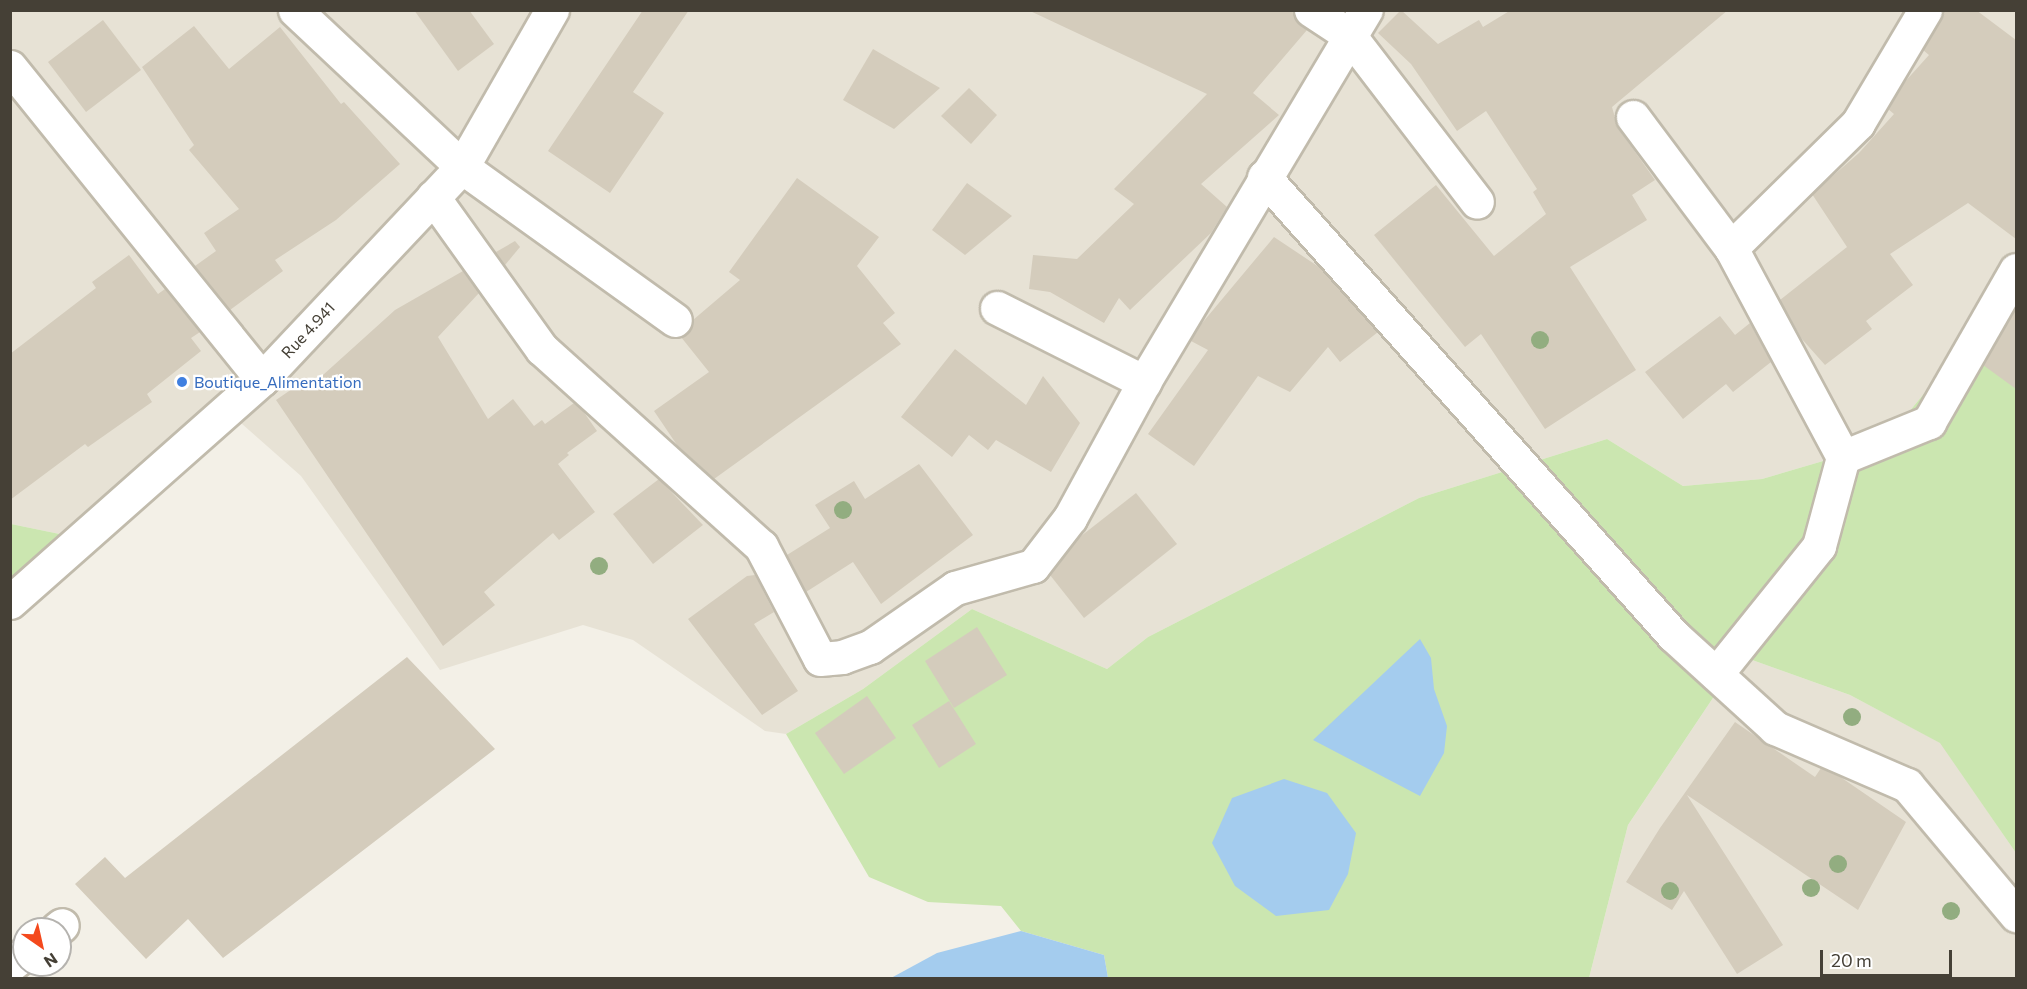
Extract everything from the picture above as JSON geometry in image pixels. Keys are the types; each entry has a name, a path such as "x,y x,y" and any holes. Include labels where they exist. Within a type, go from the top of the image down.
{"street":[{"path":"295,10 462,167 675,320"},
{"name":"Rue 4.941","path":"10,602 262,379 462,167 552,10"},
{"path":"1311,10 1358,23 1476,202"},
{"path":"1731,248 1858,123 1925,10"},
{"path":"433,197 542,349 761,546 820,658 842,657 870,647 954,588 1033,566 1070,518 1144,382 1264,177 1358,23"},
{"path":"10,67 262,379"},
{"path":"1633,117 1731,248 1843,457 1820,546 1716,674"},
{"path":"1264,177 1674,636 1775,728 1907,785 2016,915"},
{"path":"1843,457 1929,422 2016,270"},
{"path":"998,308 1144,382"}],"shaded area":[{"path":"10,11 2016,11 2016,320 2009,314 1941,373 1899,424 1847,454 1762,479 1683,486 1607,439 1419,498 1148,637 1107,669 972,609 863,689 786,734 765,731 633,640 583,625 440,670 301,476 233,416 88,555 79,538 11,524"},
{"path":"1741,656 1850,695 1941,743 2016,853 2016,978 1589,978 1628,825"}],"green space":[{"path":"2010,314 2016,320 2016,853 1940,743 1850,695 1741,656 1628,825 1589,978 1108,978 1104,955 1021,931 1001,906 928,902 869,877 786,734 863,689 972,609 1107,669 1148,637 1419,498 1607,439 1683,486 1762,479 1847,454 1899,424 1941,373"},
{"path":"11,524 79,538 11,602"}],"water":[{"path":"1420,639 1431,658 1434,689 1447,726 1444,753 1420,796 1313,740"},
{"path":"1284,779 1327,793 1356,833 1348,874 1329,910 1276,916 1235,886 1212,843 1232,798"},
{"path":"1021,931 1104,955 1108,978 891,978 937,953"}],"building":[{"path":"414,10 469,10 494,44 458,71"},
{"path":"643,10 689,10 633,92 664,113 610,193 548,151"},
{"path":"1028,10 1291,10 1307,30 1253,93 1279,115 1201,184 1227,207 1211,233 1130,310 1119,298 1104,323 1050,292 1029,289 1033,255 1077,259 1134,204 1114,189 1207,94"},
{"path":"1401,10 1438,44 1479,20 1483,27 1511,10 1728,10 1612,107 1618,128 1655,180 1632,195 1647,220 1570,267 1636,370 1545,429 1481,334 1465,347 1374,235 1436,185 1494,256 1546,214 1533,192 1537,189 1486,111 1457,131 1411,64 1378,33"},
{"path":"1944,10 1976,10 2016,40 2016,239 1968,203 1890,254 1913,285 1866,321 1872,329 1825,365 1801,338 1780,300 1847,247 1812,194 1859,153 1894,114 1888,109 1902,85 1929,55 1923,50"},
{"path":"103,20 141,70 86,112 48,62"},
{"path":"194,26 229,69 280,27 341,104 344,102 400,164 336,220 275,260 283,271 230,310 195,266 216,251 204,233 239,209 189,150 194,145 142,67"},
{"path":"873,49 940,88 894,129 843,100"},
{"path":"969,88 997,115 971,144 941,116"},
{"path":"797,178 879,237 857,266 895,313 883,323 901,344 714,479 677,445 654,411 709,372 681,337 691,330 693,320 740,280 729,272"},
{"path":"967,183 1012,216 965,255 932,230"},
{"path":"1274,237 1319,267 1378,332 1340,362 1328,347 1290,392 1258,376 1194,466 1148,434 1208,350 1191,341 1198,328"},
{"path":"515,241 520,247 505,265 496,252"},
{"path":"129,255 158,294 165,289 200,332 191,338 201,351 147,394 152,402 88,447 85,444 10,500 10,354 96,288 92,282"},
{"path":"463,271 479,293 438,337 488,419 513,399 534,426 542,420 545,424 574,403 583,411 597,431 567,453 569,455 558,464 595,512 559,540 553,533 484,592 495,605 443,646 276,400 308,378 313,384 395,310"},
{"path":"2016,307 2016,389 1983,365"},
{"path":"1720,316 1735,335 1750,323 1771,362 1733,392 1726,384 1683,419 1645,372"},
{"path":"955,349 1026,405 1043,376 1080,423 1051,472 996,440 988,450 969,435 952,457 901,417"},
{"path":"919,464 973,535 881,604 853,562 806,592 787,555 830,528 815,505 854,481 865,499"},
{"path":"659,479 703,525 653,564 613,514"},
{"path":"1136,493 1177,544 1084,618 1050,575 1076,540"},
{"path":"755,575 774,612 754,624 798,691 762,715 688,619 747,576"},
{"path":"977,627 1007,675 954,708 925,661"},
{"path":"407,657 495,749 223,958 188,919 146,959 75,884 105,857 125,878"},
{"path":"867,696 896,738 844,774 815,733"},
{"path":"949,701 976,744 939,768 912,725"},
{"path":"1735,722 1815,777 1821,768 1839,776 1906,822 1858,910 1687,795 1783,945 1737,974 1684,891 1672,910 1626,882 1660,828"}],"place":[{"name":"Boutique_Alimentation","path":"182,382"}]}
